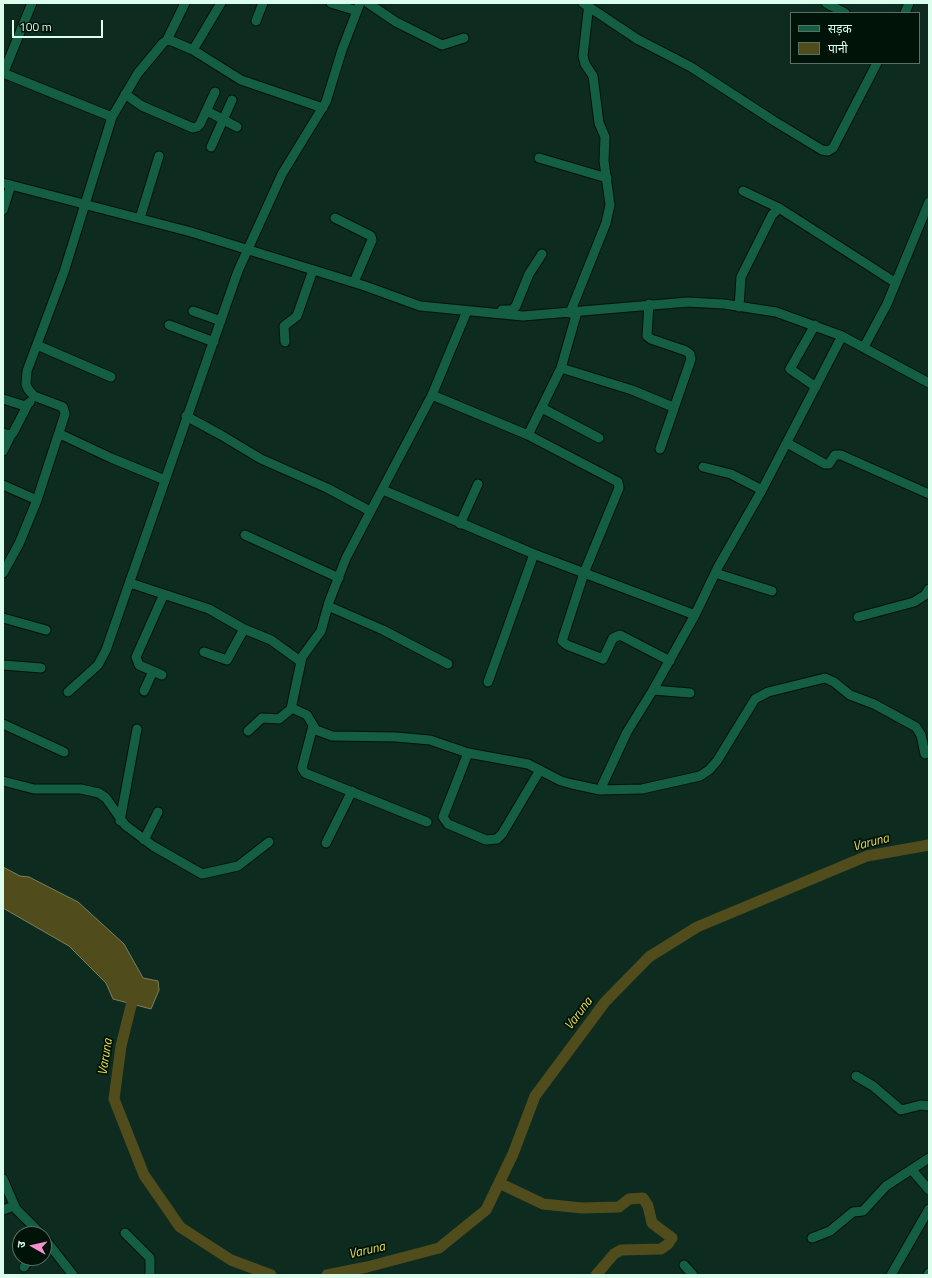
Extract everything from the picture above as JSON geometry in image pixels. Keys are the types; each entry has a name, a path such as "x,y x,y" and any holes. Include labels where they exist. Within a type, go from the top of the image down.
{"street":[{"path":"32,3 3,74 112,117"},
{"path":"3,573 19,544 37,500 60,434 65,410 63,407 34,396 26,387 26,378 64,272 112,117 146,62 167,40 185,3"},
{"path":"193,50 221,3"},
{"path":"256,20 263,3"},
{"path":"68,692 98,665 102,658 130,583 186,416 214,342 238,271 282,174 323,108 359,7 331,3"},
{"path":"368,3 396,22 442,45 464,38"},
{"path":"826,3 843,12"},
{"path":"528,435 561,368 574,313 610,214 610,196 604,162 605,137 599,123 594,80 583,56 587,5 637,39 696,70 774,122 822,150 828,151 833,148 877,64"},
{"path":"167,40 193,50 241,80 323,108"},
{"path":"125,94 142,106 193,128 200,124 215,92"},
{"path":"211,147 232,100"},
{"path":"207,111 237,126"},
{"path":"140,218 159,156"},
{"path":"539,158 607,178"},
{"path":"3,210 7,184 140,218 249,249 354,282 420,306 523,316 574,313 649,304 688,302 776,312 842,336 929,383"},
{"path":"743,191 779,208 896,283"},
{"path":"864,347 887,304 927,213 929,202"},
{"path":"739,307 741,277 772,215 779,208"},
{"path":"335,218 372,236 372,240 354,282"},
{"path":"489,313 515,309 530,274 542,254"},
{"path":"285,342 284,326 297,316 313,270"},
{"path":"649,304 647,336 651,339 686,351 690,354 691,359 673,407 660,449"},
{"path":"193,311 221,321"},
{"path":"248,731 262,718 279,719 291,709 300,661 304,652 321,631 328,606 346,558 432,395 467,311"},
{"path":"169,325 214,342"},
{"path":"815,325 790,370 816,387"},
{"path":"600,790 627,732 696,615 715,573 762,490 842,336"},
{"path":"37,345 111,377"},
{"path":"561,368 632,390 673,407"},
{"path":"432,395 528,435 590,469 615,480 619,485 616,496 584,573 562,638 564,643 603,659 613,638 620,635 670,661"},
{"path":"3,451 7,434 22,418 27,406 34,396"},
{"path":"3,400 27,406"},
{"path":"542,408 599,438"},
{"path":"186,416 221,434 261,459 327,488 370,511"},
{"path":"60,434 111,458 165,480"},
{"path":"787,443 825,464 829,464 834,455 841,454 929,494"},
{"path":"703,467 731,474 762,490"},
{"path":"460,524 478,484"},
{"path":"3,485 37,500"},
{"path":"383,490 460,524 534,554 696,615"},
{"path":"245,535 339,578"},
{"path":"488,682 534,554"},
{"path":"715,573 772,591"},
{"path":"130,583 209,609 244,629 271,640 300,661"},
{"path":"858,617 914,602 925,595 929,589"},
{"path":"162,675 139,665 136,657 164,594"},
{"path":"328,606 383,630 448,664"},
{"path":"3,618 46,630"},
{"path":"204,652 227,660 244,629"},
{"path":"3,665 41,668"},
{"path":"144,692 153,671"},
{"path":"291,709 307,715 313,726 323,734 332,736 420,739 468,753 528,764 561,781 600,790 642,789 700,776 710,770 755,699 768,692 825,678 834,682 850,695 874,704 916,728 921,735 925,754"},
{"path":"653,690 690,693"},
{"path":"3,724 64,752"},
{"path":"313,726 303,771 427,822"},
{"path":"120,821 137,729"},
{"path":"468,753 444,817 448,824 486,840 497,840 502,834 540,770"},
{"path":"3,781 34,789 81,789 99,793 106,798 118,813 120,821 144,840 202,874 238,866 269,842"},
{"path":"326,843 352,791"},
{"path":"144,840 158,812"},
{"path":"856,1076 873,1086 901,1110 921,1105 929,1106"},
{"path":"812,1238 830,1232 853,1212 863,1210 886,1186 929,1158"},
{"path":"912,1170 929,1190"},
{"path":"3,1179 14,1206 33,1226"},
{"path":"3,1210 14,1206"},
{"path":"891,1275 929,1209"},
{"path":"124,1233 150,1258 150,1275"},
{"path":"52,1248 73,1275"}],"water":[{"path":"3,867 20,876 29,877 78,902 124,944 143,978 158,981 159,990 151,1009 113,999 106,983 69,946 3,908"}],"waterway":[{"name":"Varuna","path":"327,1275 367,1267 439,1248 486,1210 513,1154 535,1096 605,1002 649,957 697,927 867,856 929,845"},
{"name":"Varuna","path":"127,990 132,1002 121,1046 114,1099 144,1175 180,1227 231,1260 271,1275"},
{"path":"499,1183 543,1204 582,1208 619,1207 629,1199 643,1198 648,1206 652,1223 672,1238 668,1244 661,1249 621,1250 614,1254 596,1275"}]}
